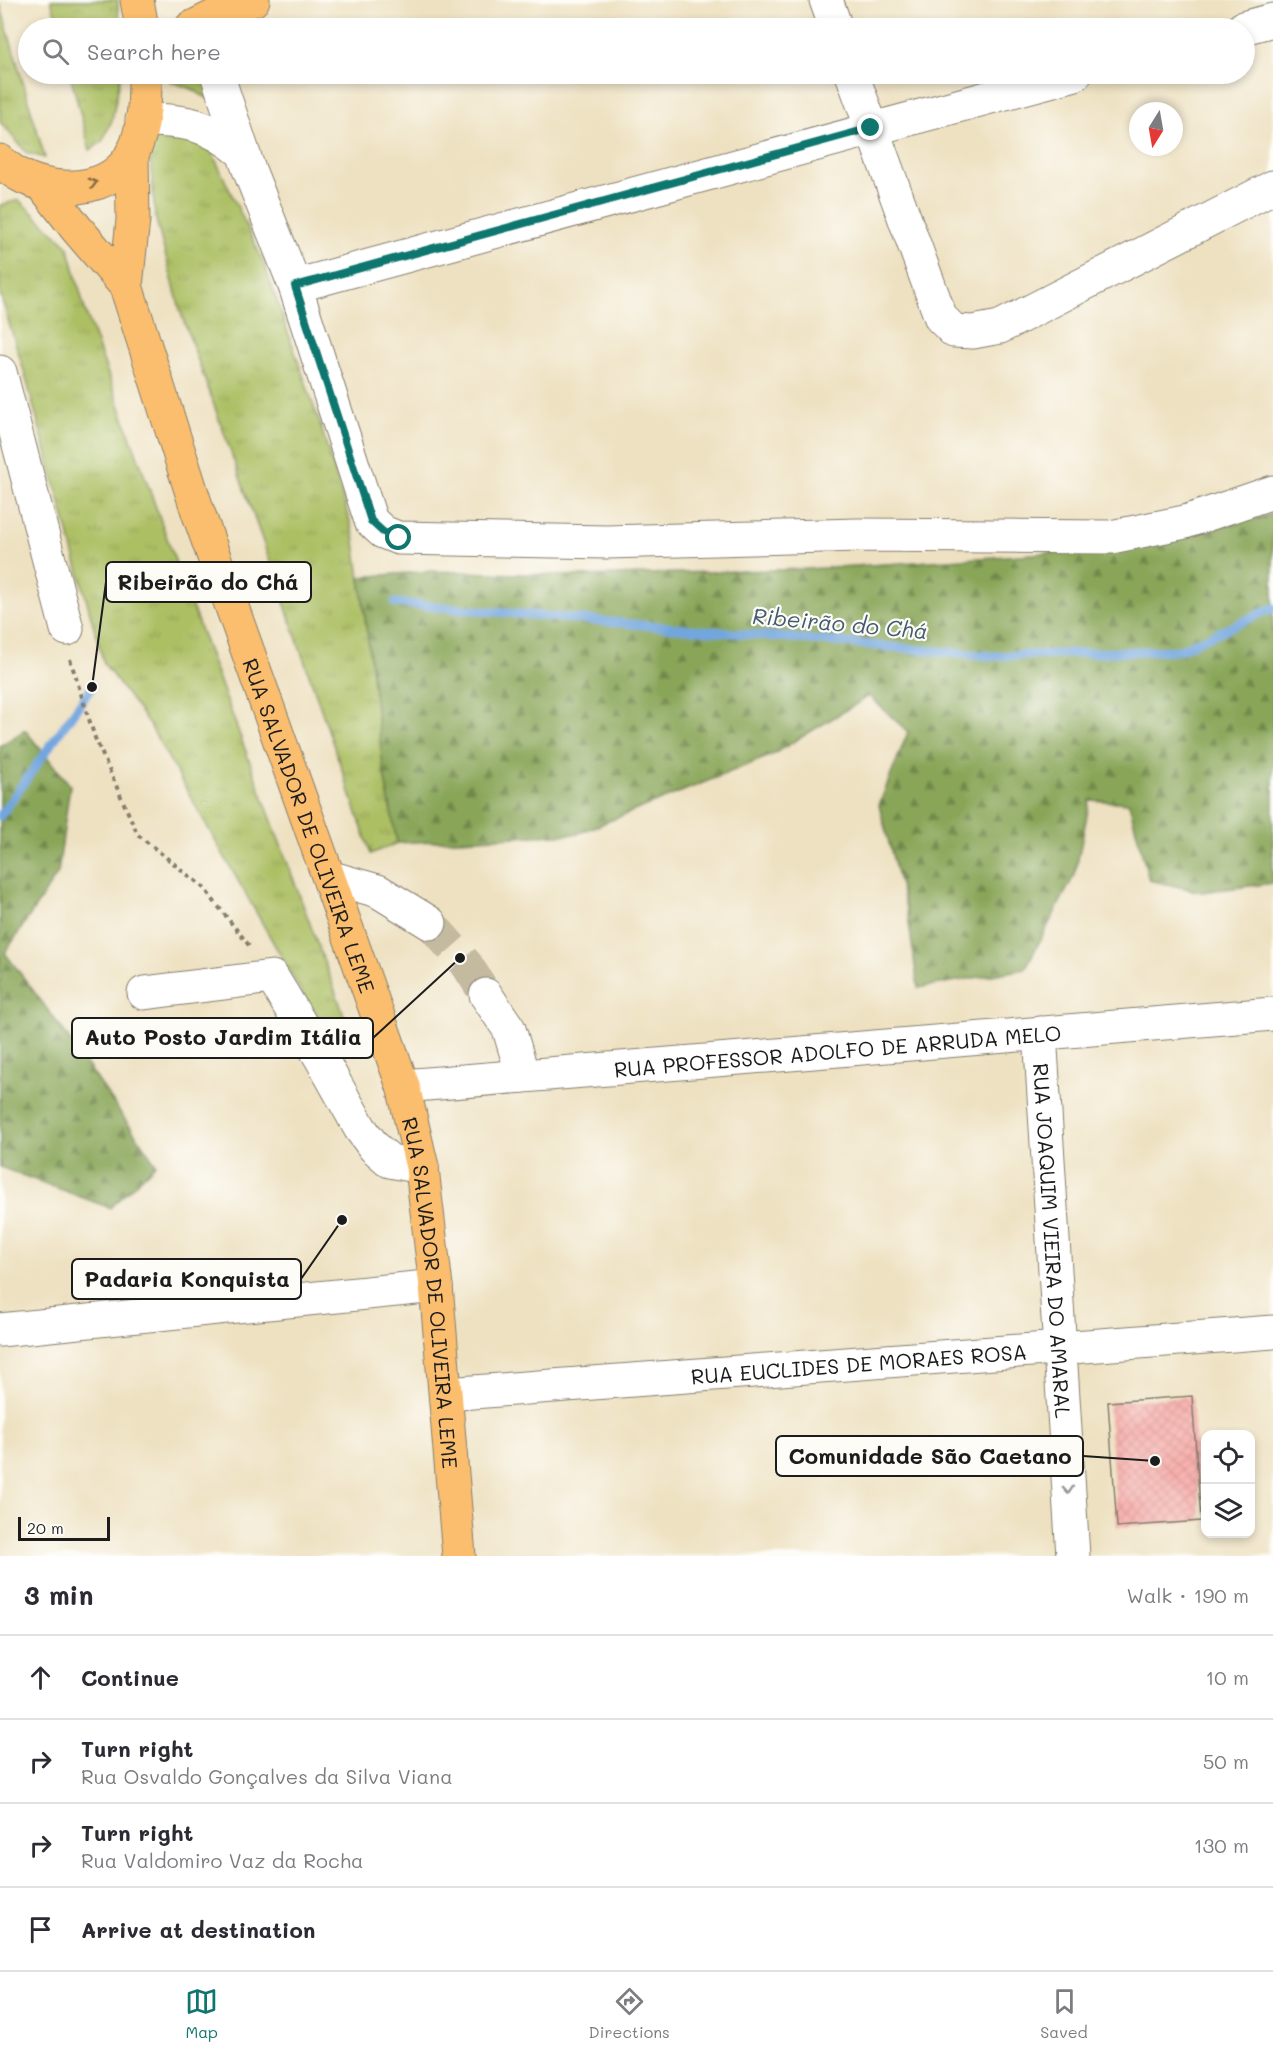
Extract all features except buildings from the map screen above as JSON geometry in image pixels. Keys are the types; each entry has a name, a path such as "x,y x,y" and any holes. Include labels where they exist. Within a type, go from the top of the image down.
{"main road":[{"path":"137,0 140,18"},
{"path":"214,18 239,4 253,0"},
{"path":"16,177 68,188 95,184 108,179 121,169 137,144 145,106 145,84"},
{"path":"126,286 133,220 132,153"},
{"path":"16,177 126,286"},
{"name":"RUA SALVADOR DE OLIVEIRA LEME","path":"126,286 198,512 404,1086 422,1167 436,1286 459,1556"}],"street":[{"path":"825,0 832,18"},
{"path":"1255,25 1273,20"},
{"path":"220,84 242,152 295,286 371,521 383,532 399,538 607,542 858,535 1111,537 1185,522 1273,492"},
{"path":"856,84 941,318 954,331 973,332 1000,327 1273,187"},
{"path":"295,286 1037,84"},
{"path":"142,120 174,121 204,128 226,139 242,152"},
{"path":"0,372 67,629"},
{"path":"329,877 378,891 430,923"},
{"path":"144,993 272,977 360,1128 374,1147 390,1161 422,1167"},
{"path":"486,995 509,1029 523,1076"},
{"name":"RUA PROFESSOR ADOLFO DE ARRUDA MELO","path":"404,1086 1273,1014"},
{"name":"RUA JOAQUIM VIEIRA DO AMARAL","path":"1040,1033 1073,1556"},
{"path":"0,1329 436,1286"},
{"name":"RUA EUCLIDES DE MORAES ROSA","path":"446,1394 1273,1332"}],"path":[{"path":"71,666 94,736 138,835 203,887 272,977"}],"green space":[{"path":"51,0 118,0 119,18 56,18"},
{"path":"0,4 18,66 18,84 23,84 45,158 27,153 0,122"},
{"path":"73,84 119,84 112,120 102,142 90,150"},
{"path":"178,84 207,84 211,99 203,96"},
{"path":"158,134 207,142 263,261 320,424 354,535 397,843 371,854 181,313 155,216 149,145"},
{"path":"19,200 68,246 85,310 181,577 354,1042 327,1037 149,724 104,664 24,371 0,294 0,205"},
{"path":"1273,514 1273,883 1202,892 1149,880 1129,803 1090,800 1075,874 1025,969 918,988 908,916 879,805 908,732 869,696 772,755 577,834 397,843 384,774 360,577 432,571 581,576 806,569 995,557 1150,544"},
{"path":"25,730 70,785 58,873 5,953 65,1033 156,1164 110,1208 0,1167 0,746"}],"waterway":[{"name":"Ribeirão do Chá","path":"395,603 992,656 1179,650 1273,608"},
{"name":"Ribeirão do Chá","path":"0,816 92,687"}],"tunnel":[{"path":"430,923 467,965 486,995"}],"place":[{"name":"Ribeirão do Chá","path":"92,687"},
{"name":"Auto Posto Jardim Itália","path":"460,958"},
{"name":"Padaria Konquista","path":"342,1220"},
{"name":"Comunidade São Caetano","path":"1155,1461"}],"route":[{"path":"399,538 383,532 371,521 295,286 871,128"}]}
